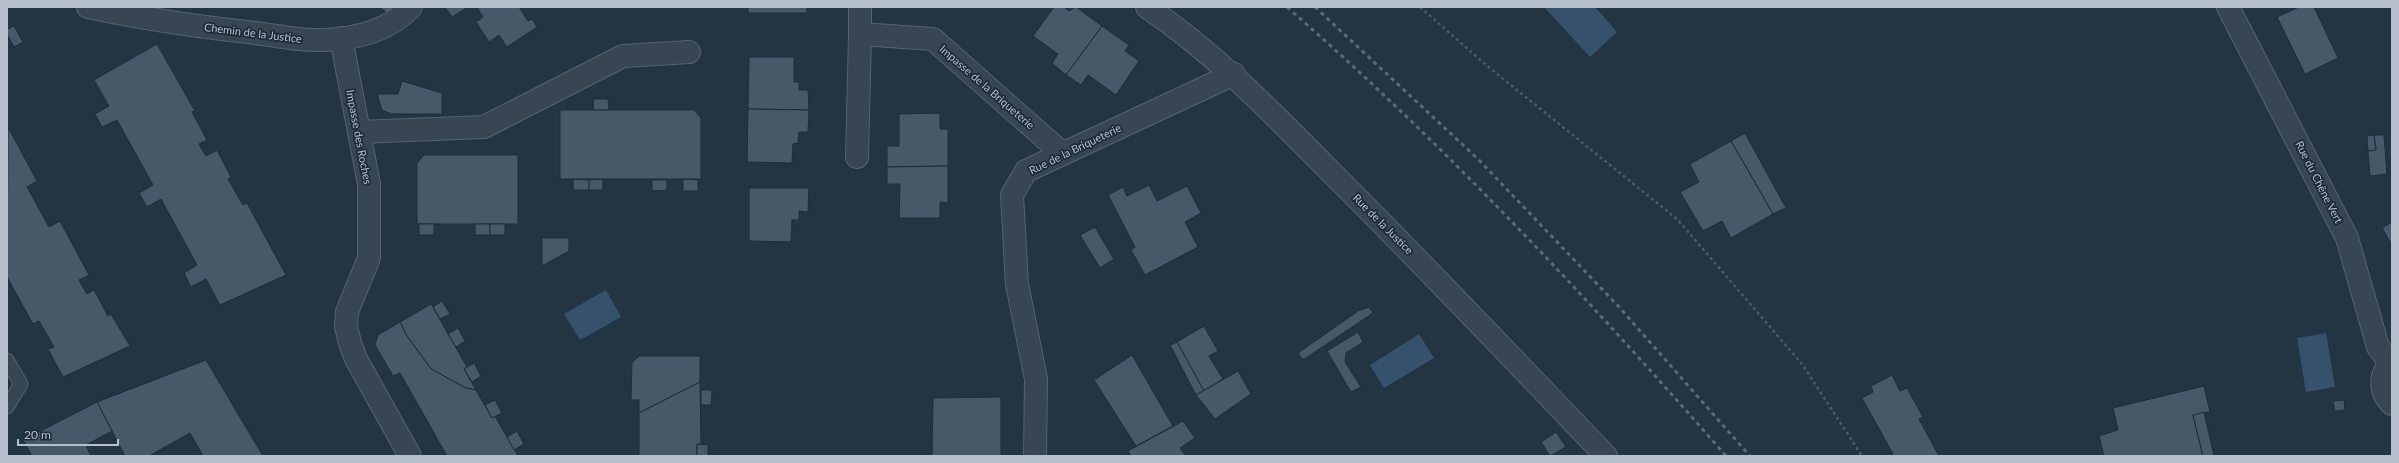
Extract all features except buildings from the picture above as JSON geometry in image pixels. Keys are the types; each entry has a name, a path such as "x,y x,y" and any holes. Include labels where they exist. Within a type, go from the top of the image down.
{"street":[{"name":"Chemin de la Justice","path":"88,7 146,19 302,39 340,38 367,34 388,27 400,19 411,7"},
{"path":"857,157 860,7"},
{"name":"Rue de la Justice","path":"1147,7 1183,32 1234,74 1414,255 1606,456"},
{"name":"Rue du Chêne Vert","path":"2228,7 2347,238 2378,347 2391,363"},
{"name":"Impasse de la Briqueterie","path":"860,34 933,39 1064,154"},
{"name":"Impasse des Roches","path":"340,38 369,184 369,258 352,296 347,312 346,326 350,344 356,359 410,456"},
{"path":"359,132 484,127 623,56 689,52"},
{"name":"Rue de la Briqueterie","path":"1035,456 1036,378 1017,284 1012,195 1026,171 1234,74"},
{"path":"2391,363 2384,374 2382,387 2385,396 2392,404"}],"lane":[{"path":"7,360 21,384 7,407"}],"path":[{"path":"1420,7 1486,65 1677,219 1802,364 1862,456"}],"water":[{"path":"1595,7 1617,32 1590,57 1545,8"},
{"path":"606,290 621,317 580,340 564,314"},
{"path":"2326,333 2335,387 2306,392 2297,338"},
{"path":"1419,334 1434,358 1384,388 1370,365"}],"railway":[{"path":"1287,7 1346,59 1403,113 1514,224 1568,281 1726,456"},
{"path":"1315,7 1478,159 1619,307 1750,456"}]}
